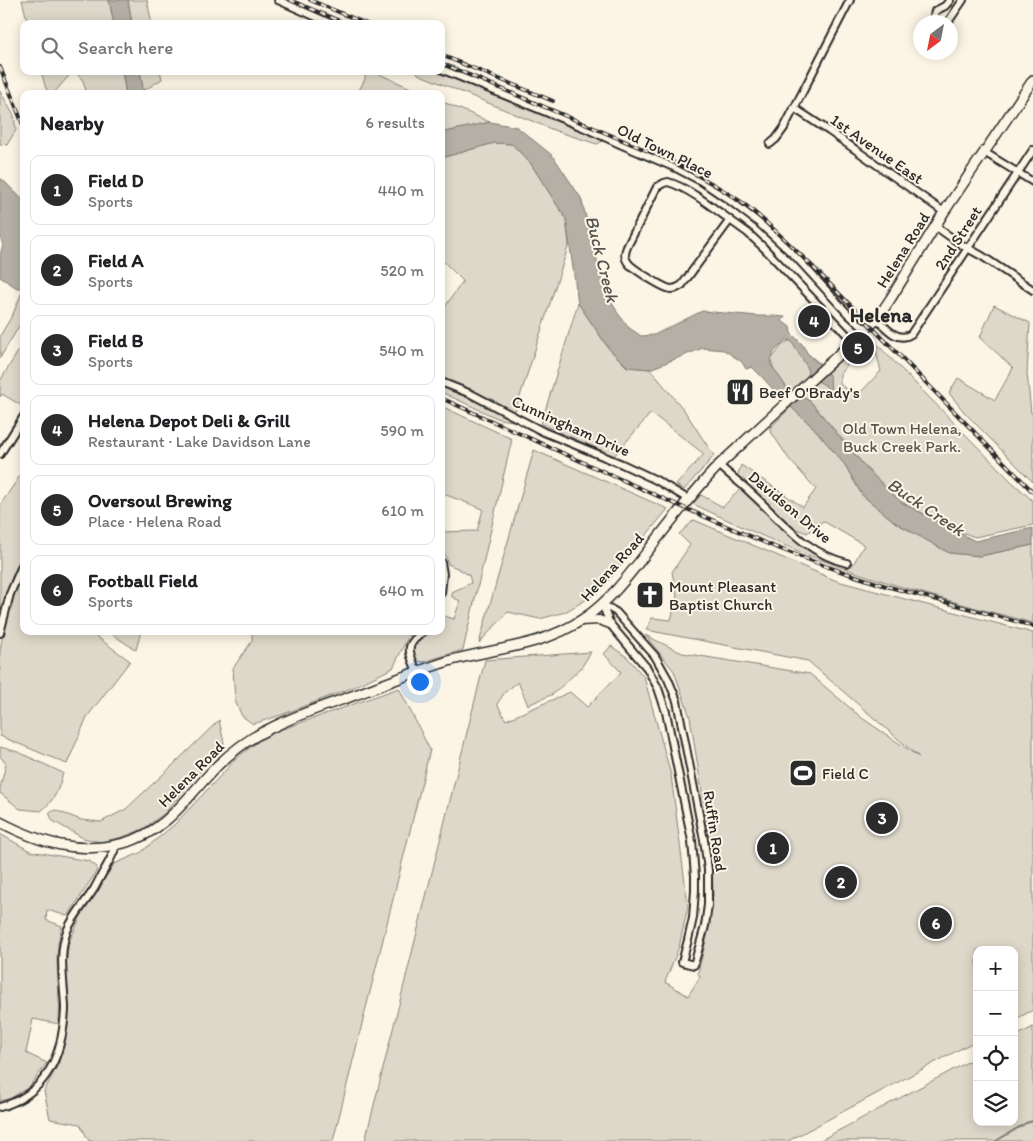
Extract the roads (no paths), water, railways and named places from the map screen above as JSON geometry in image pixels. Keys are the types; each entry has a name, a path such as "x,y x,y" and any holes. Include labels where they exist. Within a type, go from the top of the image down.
{"main road":[{"name":"Helena Road","path":"0,822 30,836 67,847 95,848 116,845 136,839 161,825 177,812 228,756 261,733 297,716 417,672 473,655 537,640 556,634 580,621 602,604 630,574 688,499 718,465 876,319 892,298 944,212 1033,80"}],"street":[{"path":"278,0 323,20"},
{"path":"770,144 780,135 850,0"},
{"path":"934,15 936,11 945,6 950,0"},
{"path":"953,15 963,0"},
{"name":"Old Town Place","path":"445,71 678,168 701,182 759,222 795,256 848,314 866,330"},
{"name":"1st Avenue East","path":"794,108 944,212"},
{"name":"2nd Street","path":"876,319 893,334 902,338 905,338 914,331 1033,150"},
{"path":"984,152 1033,182"},
{"path":"730,220 679,287 672,289 664,286 634,269 626,262 625,254 627,247 655,190 664,183 673,184 712,206 748,233 852,341"},
{"path":"935,226 1033,290"},
{"name":"Cunningham Drive","path":"445,384 471,394 552,435 632,468 688,499"},
{"path":"0,454 20,422"},
{"name":"Davidson Drive","path":"718,465 809,546 826,556 847,563"},
{"path":"0,633 10,594 20,570"},
{"name":"Ruffin Road","path":"602,604 616,612 655,656 668,678 677,701 703,832 708,870 708,904 705,926 694,965 682,962 693,918 695,896 692,841 666,712 658,688 647,668 610,624 602,604"},
{"path":"580,621 599,620 610,624"},
{"path":"417,672 410,655 410,644 419,635"},
{"path":"0,1107 18,1101 35,1089 55,1059 60,1044 65,1014 63,960 67,930 95,888 114,853 116,845"}],"waterway":[{"path":"996,1141 1026,1123 1033,1121"}],"railway":[{"path":"290,0 338,20"},
{"path":"310,0 358,20"},
{"path":"445,57 553,101"},
{"path":"445,65 667,159 714,184 751,209 813,267 1033,492"},
{"path":"0,67 20,117"},
{"path":"445,400 775,547 886,586 1033,626"}],"place":[{"name":"Helena Depot Deli & Grill","path":"814,321"},
{"name":"Oversoul Brewing","path":"858,348"},
{"name":"Beef O'Brady's","path":"740,392"},
{"name":"Mount Pleasant Baptist Church","path":"650,595"},
{"name":"Field C","path":"803,773"},
{"name":"Field B","path":"882,818"},
{"name":"Field D","path":"773,848"},
{"name":"Field A","path":"841,882"},
{"name":"Football Field","path":"936,923"}],"district":[{"name":"Helena","path":"881,314"}],"water label":[{"name":"Buck Creek","path":"602,259"},
{"name":"Buck Creek","path":"926,507"}],"park label":[{"name":"Old Town Helena, Buck Creek Park.","path":"902,437"}]}
